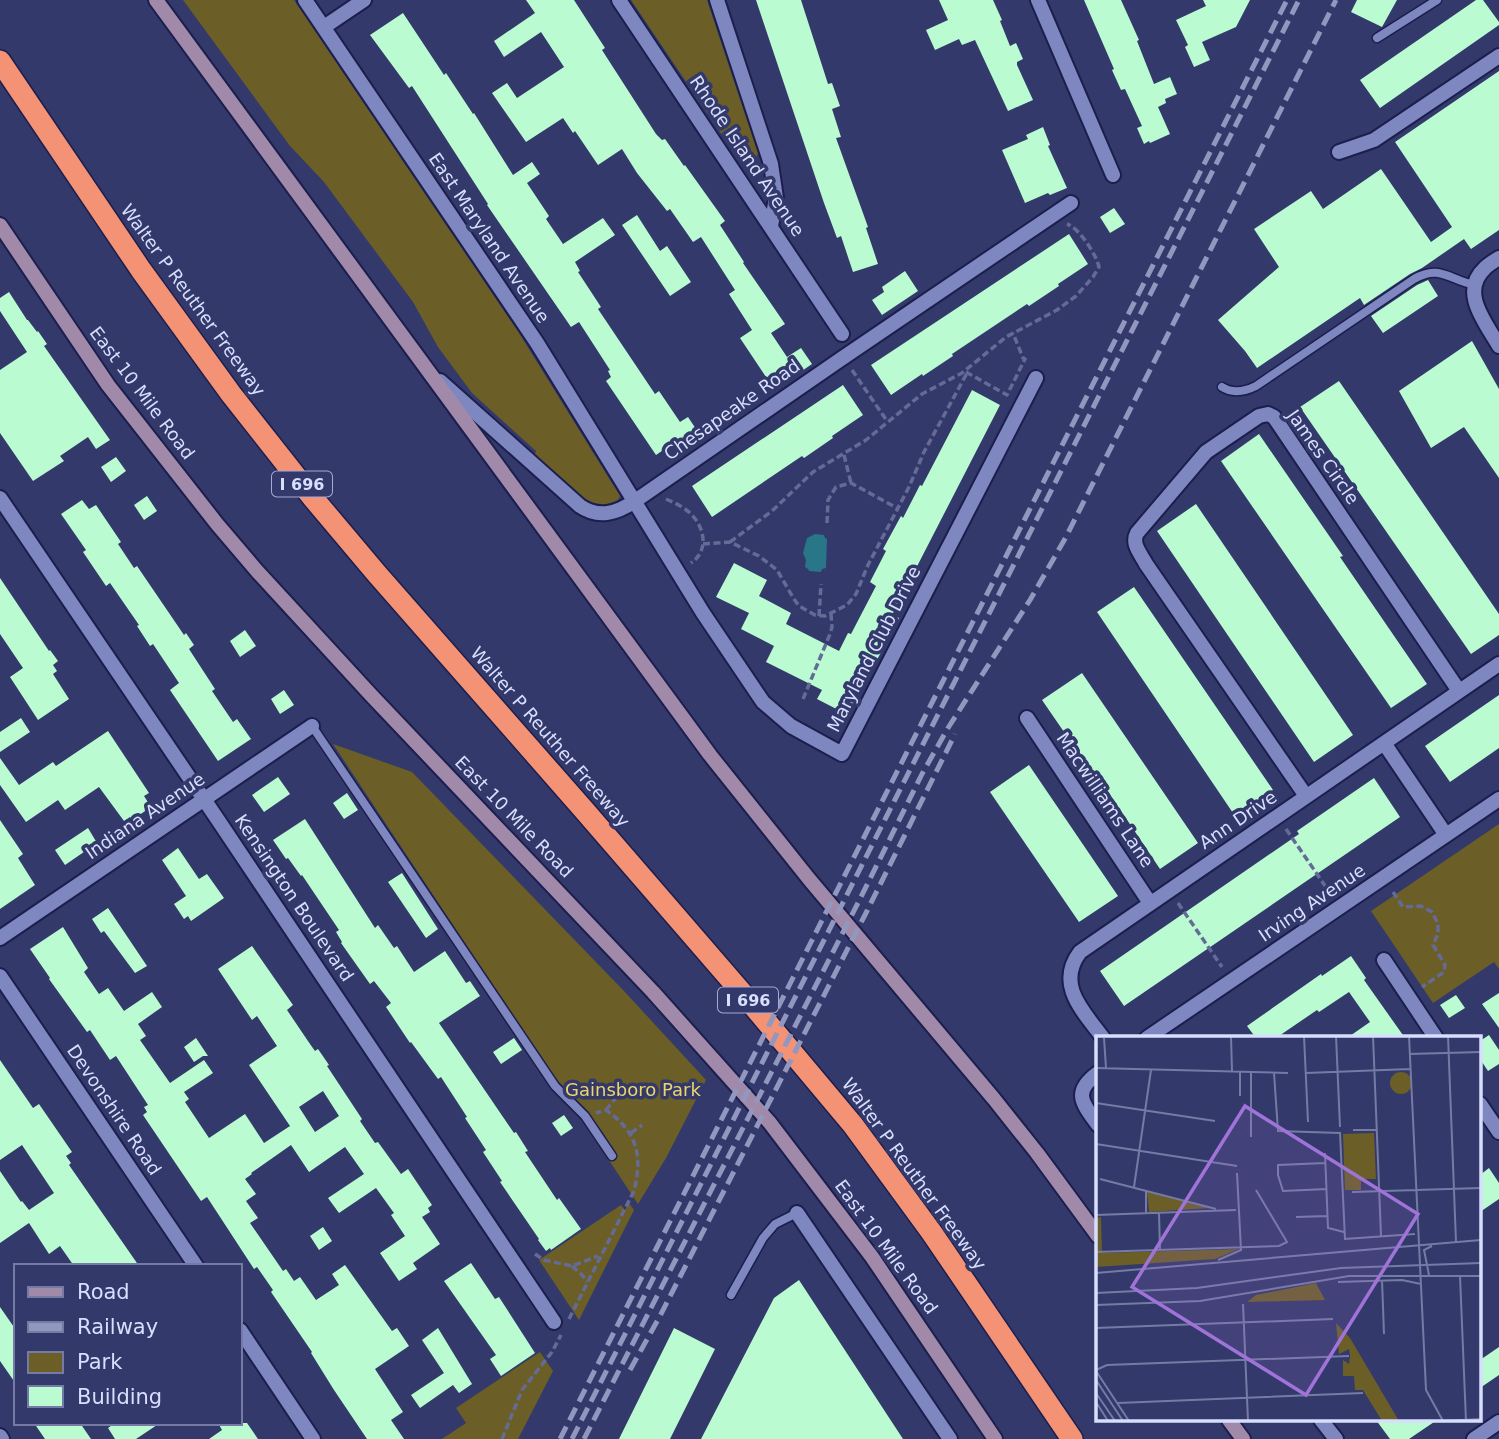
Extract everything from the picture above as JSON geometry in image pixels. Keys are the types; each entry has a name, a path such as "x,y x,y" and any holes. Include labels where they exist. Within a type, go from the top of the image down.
{"highway":[{"name":"Walter P Reuther Freeway","path":"0,61 141,270 231,394 377,574 584,810 853,1125 932,1233 1072,1439"}],"main road":[{"path":"156,0 710,755 809,879 994,1099 1096,1233"},
{"name":"East 10 Mile Road","path":"0,225 108,385 257,571 653,992 770,1123 872,1258 995,1439"},
{"path":"1230,1422 1243,1439"}],"street":[{"name":"East Maryland Avenue","path":"305,0 537,343 635,501"},
{"path":"324,27 364,0"},
{"name":"Rhode Island Avenue","path":"619,0 842,334"},
{"path":"717,0 771,164 775,198 771,226"},
{"path":"1038,0 1112,175"},
{"path":"1339,152 1374,140 1499,56"},
{"name":"Chesapeake Road","path":"426,369 588,511 611,513 624,509 1071,203"},
{"path":"1499,258 1485,268 1475,285 1475,303 1499,346"},
{"name":"Maryland Club Drive","path":"635,501 703,613 763,702 791,726 842,754 1036,378"},
{"name":"James Circle","path":"1306,796 1135,545 1137,533 1206,452 1259,416 1268,414 1276,419 1459,691"},
{"name":"Kensington Boulevard","path":"0,498 558,1327"},
{"name":"Ann Drive","path":"1102,1036 1072,991 1070,971 1080,952 1499,664"},
{"name":"Macwilliams Lane","path":"1027,718 1150,903"},
{"name":"Indiana Avenue","path":"0,938 312,726"},
{"path":"1384,743 1447,835"},
{"name":"Irving Avenue","path":"1150,1036 1499,799"},
{"path":"1384,960 1435,1036"},
{"name":"Devonshire Road","path":"0,976 195,1264"},
{"path":"1096,1075 1084,1086 1081,1097 1082,1103 1096,1122"},
{"path":"1489,1119 1499,1132"},
{"path":"797,1213 950,1439"},
{"path":"242,1333 313,1439"},
{"path":"1323,1422 1336,1439"},
{"path":"1474,1439 1499,1422"}],"lane":[{"path":"1377,38 1437,0"},
{"path":"1222,387 1230,391 1246,391 1256,386 1426,273 1439,273 1475,285"},
{"path":"312,726 555,1086 585,1116 612,1156"},
{"path":"731,1295 762,1238 775,1224 797,1213"}],"path":[{"path":"730,542 772,511 813,472 872,435 922,394 966,371 988,350 1076,296 1099,267 1075,228 1062,223"},
{"path":"966,371 1007,395 1025,359 1013,333"},
{"path":"846,363 887,421"},
{"path":"703,544 730,542 745,548 777,569 799,607 811,614 831,614 847,605 856,594 867,565 966,371"},
{"path":"844,454 851,483"},
{"path":"827,523 828,500 836,486 851,483 897,508"},
{"path":"663,497 693,515 702,530 703,544 698,557 689,564"},
{"path":"819,616 821,584"},
{"path":"803,699 830,634 831,614"},
{"path":"1285,828 1330,893"},
{"path":"1394,892 1403,907 1422,906 1432,912 1438,924 1438,934 1433,945 1445,965 1444,972 1422,988"},
{"path":"1176,901 1222,967"},
{"path":"585,1116 606,1110 619,1094"},
{"path":"569,1320 634,1191 637,1149 631,1133 620,1119 606,1110"},
{"path":"631,1133 642,1125"},
{"path":"535,1254 544,1260 572,1266 587,1282"},
{"path":"572,1266 600,1255"},
{"path":"502,1439 522,1390 552,1352 558,1327"}],"green space":[{"path":"183,0 294,0 519,333 620,496 618,500 599,505 582,497 472,393 438,347 413,302 324,182 290,146"},
{"path":"631,0 707,0 758,153 754,163 739,160"},
{"name":"Gainsboro Park","path":"333,744 412,772 624,991 706,1080 666,1158 638,1204"},
{"path":"1499,824 1499,969 1494,962 1433,1003 1371,911"},
{"path":"629,1203 634,1210 579,1320 539,1260 621,1205 625,1210"},
{"path":"540,1352 553,1371 518,1439 442,1439 466,1423 456,1408"}],"shaded area":[{"path":"815,534 824,535 827,539 826,568 821,572 809,571 805,567 803,553 807,538"}],"building":[{"path":"526,0 574,0 605,48 602,50 656,134 662,140 665,139 725,221 720,225 785,324 771,333 787,357 801,348 812,364 796,375 794,371 772,386 740,338 752,330 729,294 735,290 701,237 693,242 670,209 667,211 637,173 622,149 598,165 563,118 526,142 492,93 507,83 517,98 564,67 541,32 504,57 494,41 535,13"},
{"path":"756,0 801,0 828,84 832,83 840,106 832,109 841,137 836,138 868,227 866,228 878,264 853,272 841,236 837,238"},
{"path":"939,0 993,0 1010,46 1016,43 1023,59 1017,62 1017,65 1033,100 1008,111 975,40 962,45 959,39 935,50 926,30 948,20"},
{"path":"1084,0 1121,0 1139,40 1137,41 1154,84 1170,77 1177,94 1165,99 1166,103 1158,107 1170,134 1144,144 1137,128 1142,126 1125,89 1121,90"},
{"path":"1203,0 1250,0 1236,27 1202,42 1210,60 1194,67 1185,47 1188,45 1176,20 1206,6"},
{"path":"1357,0 1397,0 1382,27 1351,12"},
{"path":"1476,0 1483,0 1499,25 1380,108 1360,80"},
{"path":"403,13 444,75 446,73 474,113 513,175 532,162 540,174 527,183 549,216 546,219 563,244 603,218 615,235 575,262 580,271 578,272 601,307 598,309 655,394 659,391 680,422 688,417 702,438 677,452 672,444 656,455 606,381 611,377 608,371 610,370 579,322 571,327 487,205 412,86 409,88 370,35"},
{"path":"1499,71 1499,230 1471,249 1464,239 1364,305 1360,298 1257,368 1218,320 1279,267 1254,229 1311,191 1323,209 1381,169 1431,242 1452,227 1395,142"},
{"path":"1043,127 1050,145 1048,146 1067,188 1025,203 1002,150 1028,139 1026,135"},
{"path":"1114,208 1125,224 1110,233 1100,217"},
{"path":"637,215 660,251 667,246 691,282 670,296 622,225"},
{"path":"1069,234 1088,264 1029,306 1027,304 891,395 871,365"},
{"path":"905,271 918,291 882,315 872,300 884,292 882,287"},
{"path":"1428,280 1438,296 1383,333 1371,316"},
{"path":"9,292 110,440 96,449 88,437 60,456 64,461 33,481 0,433 0,370 27,352 0,311 0,298"},
{"path":"1472,341 1499,389 1499,478 1464,427 1431,448 1399,391"},
{"path":"1339,381 1499,614 1499,635 1471,654 1300,407"},
{"path":"843,385 863,415 804,458 802,456 712,517 692,486"},
{"path":"972,390 1000,405 892,615 899,618 848,715 817,699 822,690 766,662 774,646 741,629 749,613 716,597 734,563 767,580 759,596 791,613 786,624 839,651 876,586 870,582 886,551 883,549 920,485 922,486"},
{"path":"1259,434 1427,684 1391,708 1221,461"},
{"path":"116,457 126,471 111,482 101,467"},
{"path":"147,496 157,511 144,520 134,505"},
{"path":"82,500 89,509 96,505 121,542 118,544 134,568 137,566 184,635 186,633 194,645 189,649 215,689 212,691 233,722 237,719 251,739 218,761 170,690 179,683 153,644 150,646 110,583 106,586 83,552 86,550 61,514"},
{"path":"1196,504 1353,735 1314,762 1157,531"},
{"path":"0,578 58,661 53,665 57,671 53,674 69,699 38,720 10,677 23,668 0,634"},
{"path":"1134,587 1273,790 1235,816 1097,612"},
{"path":"245,630 256,646 240,657 230,641"},
{"path":"1082,673 1198,843 1160,869 1097,775 1095,777 1042,700"},
{"path":"284,690 294,705 280,714 271,699"},
{"path":"1499,695 1499,748 1450,782 1425,746"},
{"path":"21,718 30,732 0,752 0,732"},
{"path":"108,731 149,793 144,796 151,807 132,820 130,817 124,821 99,787 65,810 58,800 26,822 0,785 0,758 19,785 53,762 56,766"},
{"path":"1029,765 1118,896 1079,922 990,792"},
{"path":"278,777 290,794 264,812 252,795"},
{"path":"1374,778 1400,817 1124,1006 1100,971 1299,834 1297,831"},
{"path":"347,793 358,810 344,819 333,803"},
{"path":"305,819 375,928 378,925 394,948 397,946 414,972 445,951 466,983 470,981 480,996 439,1023 514,1133 516,1132 528,1151 525,1152 557,1200 559,1198 581,1229 551,1250 550,1248 546,1251 500,1182 502,1181 483,1152 486,1150 441,1077 438,1079 386,1007 391,1003 374,981 370,984 341,943 336,932 339,930 302,875 288,858 286,859 273,840"},
{"path":"0,820 23,854 18,858 35,885 0,909"},
{"path":"88,828 97,843 65,865 55,850"},
{"path":"178,848 199,879 207,874 224,898 191,921 188,916 184,919 174,904 186,896 162,860"},
{"path":"402,873 438,929 426,938 388,882"},
{"path":"108,908 147,966 135,973 92,919"},
{"path":"63,927 88,968 84,972 99,994 108,988 124,1011 152,992 162,1007 138,1024 146,1036 140,1040 170,1083 204,1060 213,1073 184,1092 189,1099 185,1102 209,1138 245,1114 264,1143 290,1126 249,1065 277,1046 257,1016 252,1020 218,969 252,946 293,1005 287,1010 315,1051 318,1049 329,1065 327,1066 375,1143 378,1142 401,1174 408,1169 432,1205 428,1208 430,1212 422,1217 440,1244 413,1263 417,1269 399,1281 380,1253 405,1236 391,1215 394,1213 376,1188 339,1213 328,1198 364,1174 345,1147 309,1172 291,1145 245,1179 256,1194 246,1201 258,1218 250,1223 283,1271 286,1269 294,1281 300,1277 316,1300 339,1285 332,1274 345,1265 392,1331 397,1328 409,1346 375,1369 403,1412 391,1420 404,1439 367,1439 271,1292 273,1290 257,1267 254,1269 207,1197 201,1201 143,1115 147,1112 144,1107 148,1105 116,1056 110,1060 90,1030 87,1032 30,949","holes":["323,1091 339,1116 315,1132 299,1107"]},
{"path":"1351,956 1366,978 1364,980 1404,1036 1350,1036 1370,1022 1349,992 1279,1036 1254,1036 1247,1026 1321,974 1322,976"},
{"path":"1499,993 1499,1028 1482,1004"},
{"path":"1456,995 1465,1008 1449,1018 1440,1005"},
{"path":"1489,1035 1499,1050 1499,1064 1488,1071 1482,1062 1482,1040"},
{"path":"196,1038 208,1056 194,1062 184,1047"},
{"path":"514,1038 522,1050 501,1064 493,1052"},
{"path":"0,1060 33,1108 39,1104 72,1152 66,1156 71,1163 69,1165 138,1264 73,1264 60,1246 49,1254 29,1223 0,1243 0,1171 29,1210 54,1193 22,1145 0,1160"},
{"path":"564,1115 573,1128 561,1136 552,1123"},
{"path":"1489,1168 1499,1183 1499,1199 1482,1211 1482,1173"},
{"path":"323,1227 332,1241 319,1250 310,1236"},
{"path":"471,1263 495,1299 499,1297 535,1353 501,1376 490,1359 496,1355 444,1281"},
{"path":"799,1280 903,1439 701,1439 774,1298"},
{"path":"0,1307 14,1327 14,1381 0,1361"},
{"path":"438,1328 472,1384 459,1393 453,1385 420,1408 411,1395 444,1373 422,1340"},
{"path":"674,1328 715,1349 670,1439 619,1439"},
{"path":"1499,1347 1499,1375 1482,1387 1482,1359"},
{"path":"1377,1422 1434,1422 1409,1439 1390,1439"},
{"path":"247,1423 258,1439 209,1439 222,1430 219,1425"},
{"path":"35,1425 81,1425 91,1439 45,1439"},
{"path":"112,1425 157,1425 136,1439 115,1439 108,1428"}],"railway":[{"path":"560,1439 1287,0"},
{"path":"572,1439 1299,0"},
{"path":"584,1439 922,774 1066,537 1336,0"},
{"path":"630,1370 867,911 955,734"}]}
